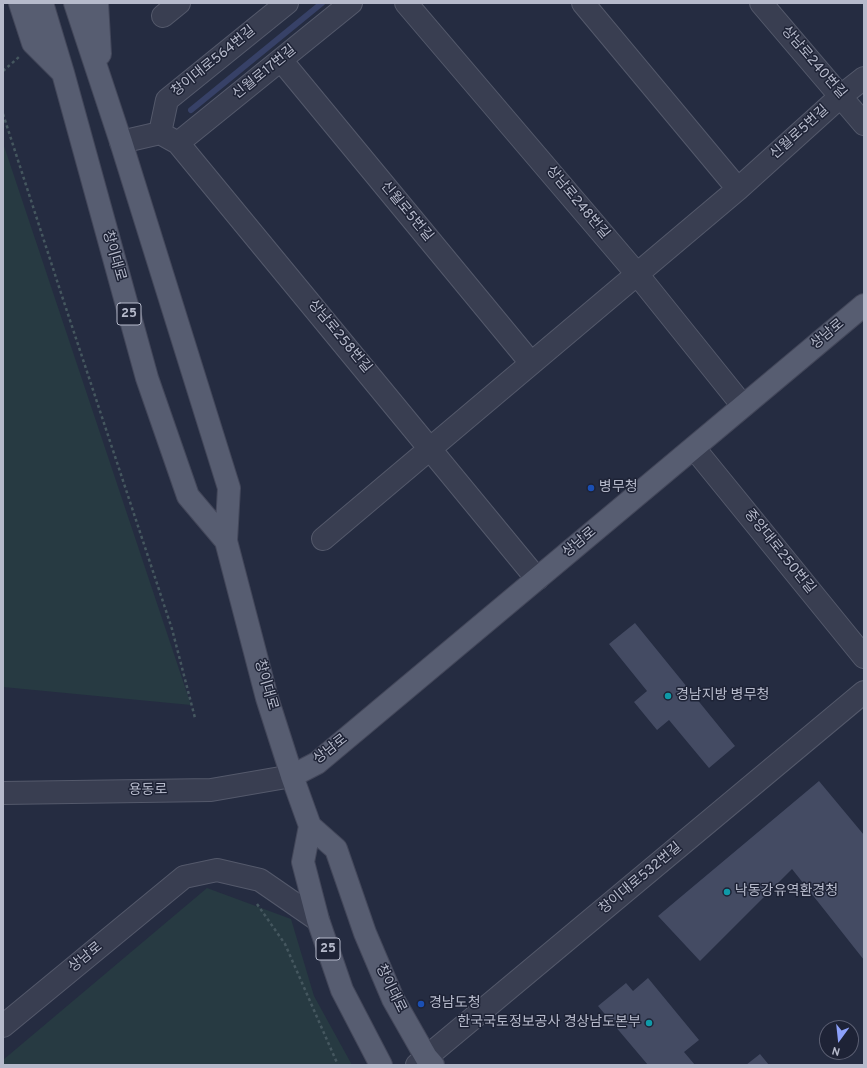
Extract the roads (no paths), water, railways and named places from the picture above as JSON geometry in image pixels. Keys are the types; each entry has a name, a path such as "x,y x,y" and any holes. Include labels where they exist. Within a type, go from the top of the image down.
{"main road":[{"path":"20,3 33,44 63,73"},
{"name":"창이대로","path":"42,3 63,73 147,378 188,496 226,541"},
{"name":"창이대로","path":"75,3 121,142 229,488 226,541 267,698 292,776 310,826 336,849 365,933 393,999 426,1062"},
{"path":"97,3 102,83"},
{"name":"상남로","path":"292,776 317,763 864,305"},
{"name":"25","path":"310,826 303,862 318,920 342,990 381,1065"}],"street":[{"name":"창이대로564번길","path":"169,138 167,100 286,3"},
{"name":"신월로17번길","path":"169,138 281,60 351,3"},
{"name":"상남로248번길","path":"406,3 637,274 742,406"},
{"path":"583,3 738,189"},
{"name":"상남로240번길","path":"761,3 864,124"},
{"name":"신월로5번길","path":"281,60 531,363"},
{"name":"신월로5번길","path":"323,538 738,189 841,96 864,78"},
{"path":"121,142 169,138"},
{"name":"상남로258번길","path":"169,138 430,448 537,579"},
{"name":"중앙대로250번길","path":"694,448 864,657"},
{"name":"창이대로532번길","path":"426,1062 864,692"},
{"name":"용동로","path":"3,793 211,790 292,776"},
{"name":"상남로","path":"3,1026 184,877 217,870 260,880 318,920"}],"waterway":[{"path":"191,110 322,3"}],"place":[{"name":"병무청","path":"591,488"},
{"name":"경남지방 병무청","path":"668,696"},
{"name":"낙동강유역환경청","path":"727,892"},
{"name":"경남도청","path":"421,1004"},
{"name":"한국국토정보공사 경상남도본부","path":"649,1023"}]}
